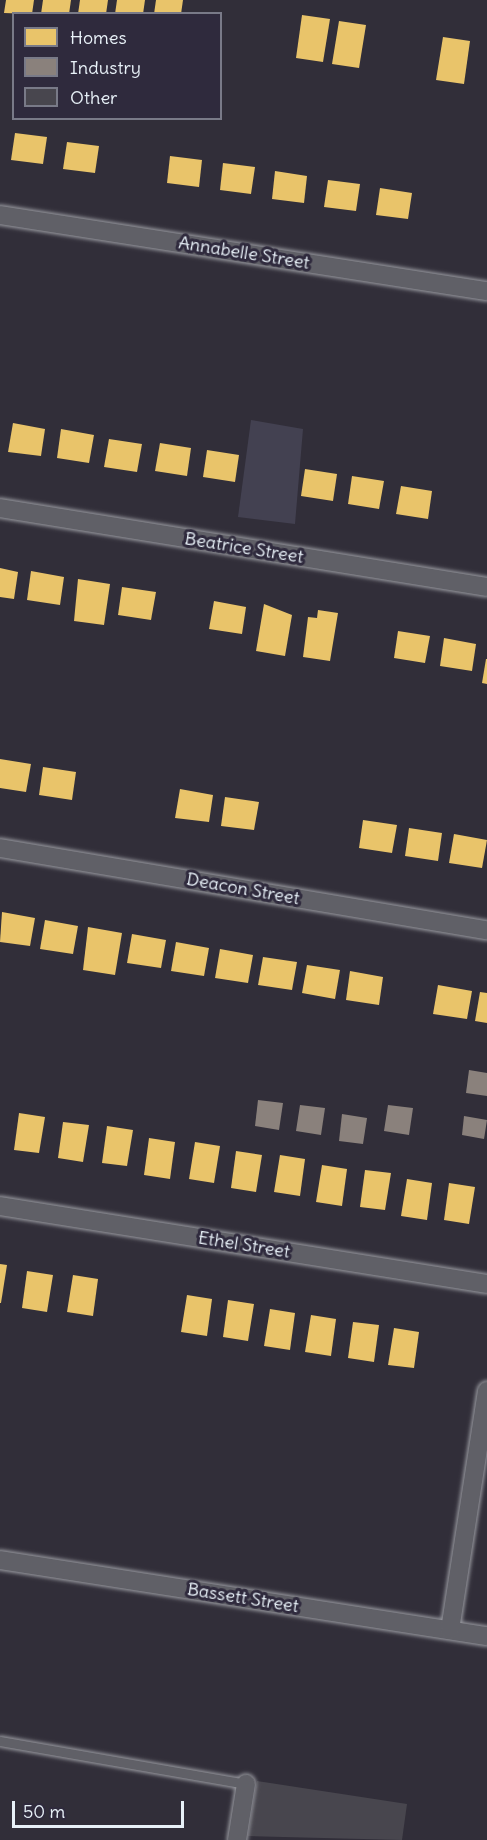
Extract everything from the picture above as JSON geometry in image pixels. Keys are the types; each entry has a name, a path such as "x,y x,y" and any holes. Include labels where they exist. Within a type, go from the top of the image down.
{"street":[{"name":"Annabelle Street","path":"0,215 487,291"},
{"name":"Beatrice Street","path":"0,508 487,587"},
{"name":"Deacon Street","path":"0,848 487,930"},
{"name":"Ethel Street","path":"0,1206 487,1284"},
{"path":"450,1630 487,1391"},
{"name":"Bassett Street","path":"0,1560 487,1636"},
{"path":"237,1840 246,1784"}],"lane":[{"path":"0,1741 246,1784"}],"shaded area":[{"path":"251,420 303,429 295,524 238,517"}],"building: Homes":[{"path":"6,0 34,0 32,12 4,13"},
{"path":"43,0 71,0 69,12 41,12"},
{"path":"80,0 108,0 106,12 78,12"},
{"path":"117,0 145,0 143,12 115,12"},
{"path":"156,0 183,0 181,12 154,12"},
{"path":"302,15 330,19 323,62 296,58"},
{"path":"339,21 366,25 359,68 332,64"},
{"path":"443,37 470,41 464,84 436,80"},
{"path":"15,133 47,137 43,164 11,160"},
{"path":"67,142 99,146 95,173 63,169"},
{"path":"170,156 202,160 199,187 167,183"},
{"path":"223,163 255,167 251,194 220,190"},
{"path":"275,171 307,176 304,203 272,199"},
{"path":"328,180 360,184 356,211 324,207"},
{"path":"380,188 412,193 408,219 376,215"},
{"path":"13,423 45,429 41,456 8,452"},
{"path":"61,429 94,435 89,463 57,458"},
{"path":"109,439 142,444 137,472 104,467"},
{"path":"160,443 191,448 187,476 155,471"},
{"path":"207,450 239,455 235,482 203,477"},
{"path":"305,469 337,474 333,501 301,496"},
{"path":"352,476 384,481 379,509 348,504"},
{"path":"401,486 432,491 428,519 396,514"},
{"path":"0,568 18,572 14,599 0,597"},
{"path":"31,571 64,577 60,605 27,600"},
{"path":"78,579 110,584 104,625 74,621"},
{"path":"122,587 156,592 151,620 118,615"},
{"path":"214,601 246,607 242,634 209,629"},
{"path":"264,604 292,615 285,656 256,651"},
{"path":"318,610 338,613 330,661 303,657 308,617 317,618"},
{"path":"398,631 430,636 425,663 394,658"},
{"path":"444,638 476,644 472,671 440,666"},
{"path":"487,659 487,684 482,683"},
{"path":"0,759 31,764 26,792 0,788"},
{"path":"43,767 76,772 72,800 39,795"},
{"path":"180,789 213,795 209,822 175,818"},
{"path":"225,797 259,802 254,830 221,826"},
{"path":"363,820 397,825 392,853 359,848"},
{"path":"409,828 442,833 438,861 405,856"},
{"path":"454,834 487,840 482,868 449,863"},
{"path":"2,912 35,918 30,946 0,942"},
{"path":"45,920 78,926 73,954 40,949"},
{"path":"88,927 122,933 115,975 83,970"},
{"path":"132,934 166,940 161,968 127,963"},
{"path":"176,942 209,948 204,976 171,971"},
{"path":"220,949 253,955 248,983 215,978"},
{"path":"263,957 297,962 292,990 258,985"},
{"path":"307,965 340,970 335,999 302,993"},
{"path":"350,971 383,977 379,1005 346,1000"},
{"path":"438,985 472,991 467,1019 433,1014"},
{"path":"480,992 487,993 487,1023 475,1021"},
{"path":"19,1113 45,1117 39,1153 14,1150"},
{"path":"63,1122 89,1125 83,1162 58,1158"},
{"path":"107,1126 133,1130 127,1166 102,1163"},
{"path":"149,1138 175,1142 170,1179 144,1175"},
{"path":"195,1142 220,1146 214,1183 189,1179"},
{"path":"236,1151 262,1155 256,1192 231,1188"},
{"path":"280,1155 305,1159 300,1196 274,1192"},
{"path":"322,1165 347,1169 342,1206 316,1202"},
{"path":"365,1170 391,1173 385,1210 360,1207"},
{"path":"407,1179 432,1183 427,1220 401,1216"},
{"path":"449,1183 475,1187 469,1224 444,1220"},
{"path":"0,1264 7,1265 1,1303 0,1303"},
{"path":"27,1271 53,1275 47,1312 22,1308"},
{"path":"73,1275 98,1279 93,1316 67,1312"},
{"path":"187,1295 212,1299 207,1336 181,1332"},
{"path":"228,1300 254,1304 248,1341 223,1337"},
{"path":"270,1309 295,1313 290,1350 264,1346"},
{"path":"311,1315 336,1319 331,1356 305,1352"},
{"path":"353,1322 379,1325 374,1362 348,1358"},
{"path":"394,1328 419,1332 414,1368 388,1365"}],"building: Industry":[{"path":"469,1070 487,1073 487,1096 466,1093"},
{"path":"258,1100 283,1103 279,1130 255,1126"},
{"path":"300,1105 325,1108 321,1135 296,1131"},
{"path":"388,1105 413,1108 409,1135 384,1131"},
{"path":"342,1114 367,1118 363,1144 339,1141"},
{"path":"464,1116 487,1120 484,1139 462,1135"}],"building: Other":[{"path":"257,1781 407,1804 402,1840 248,1836"}]}
